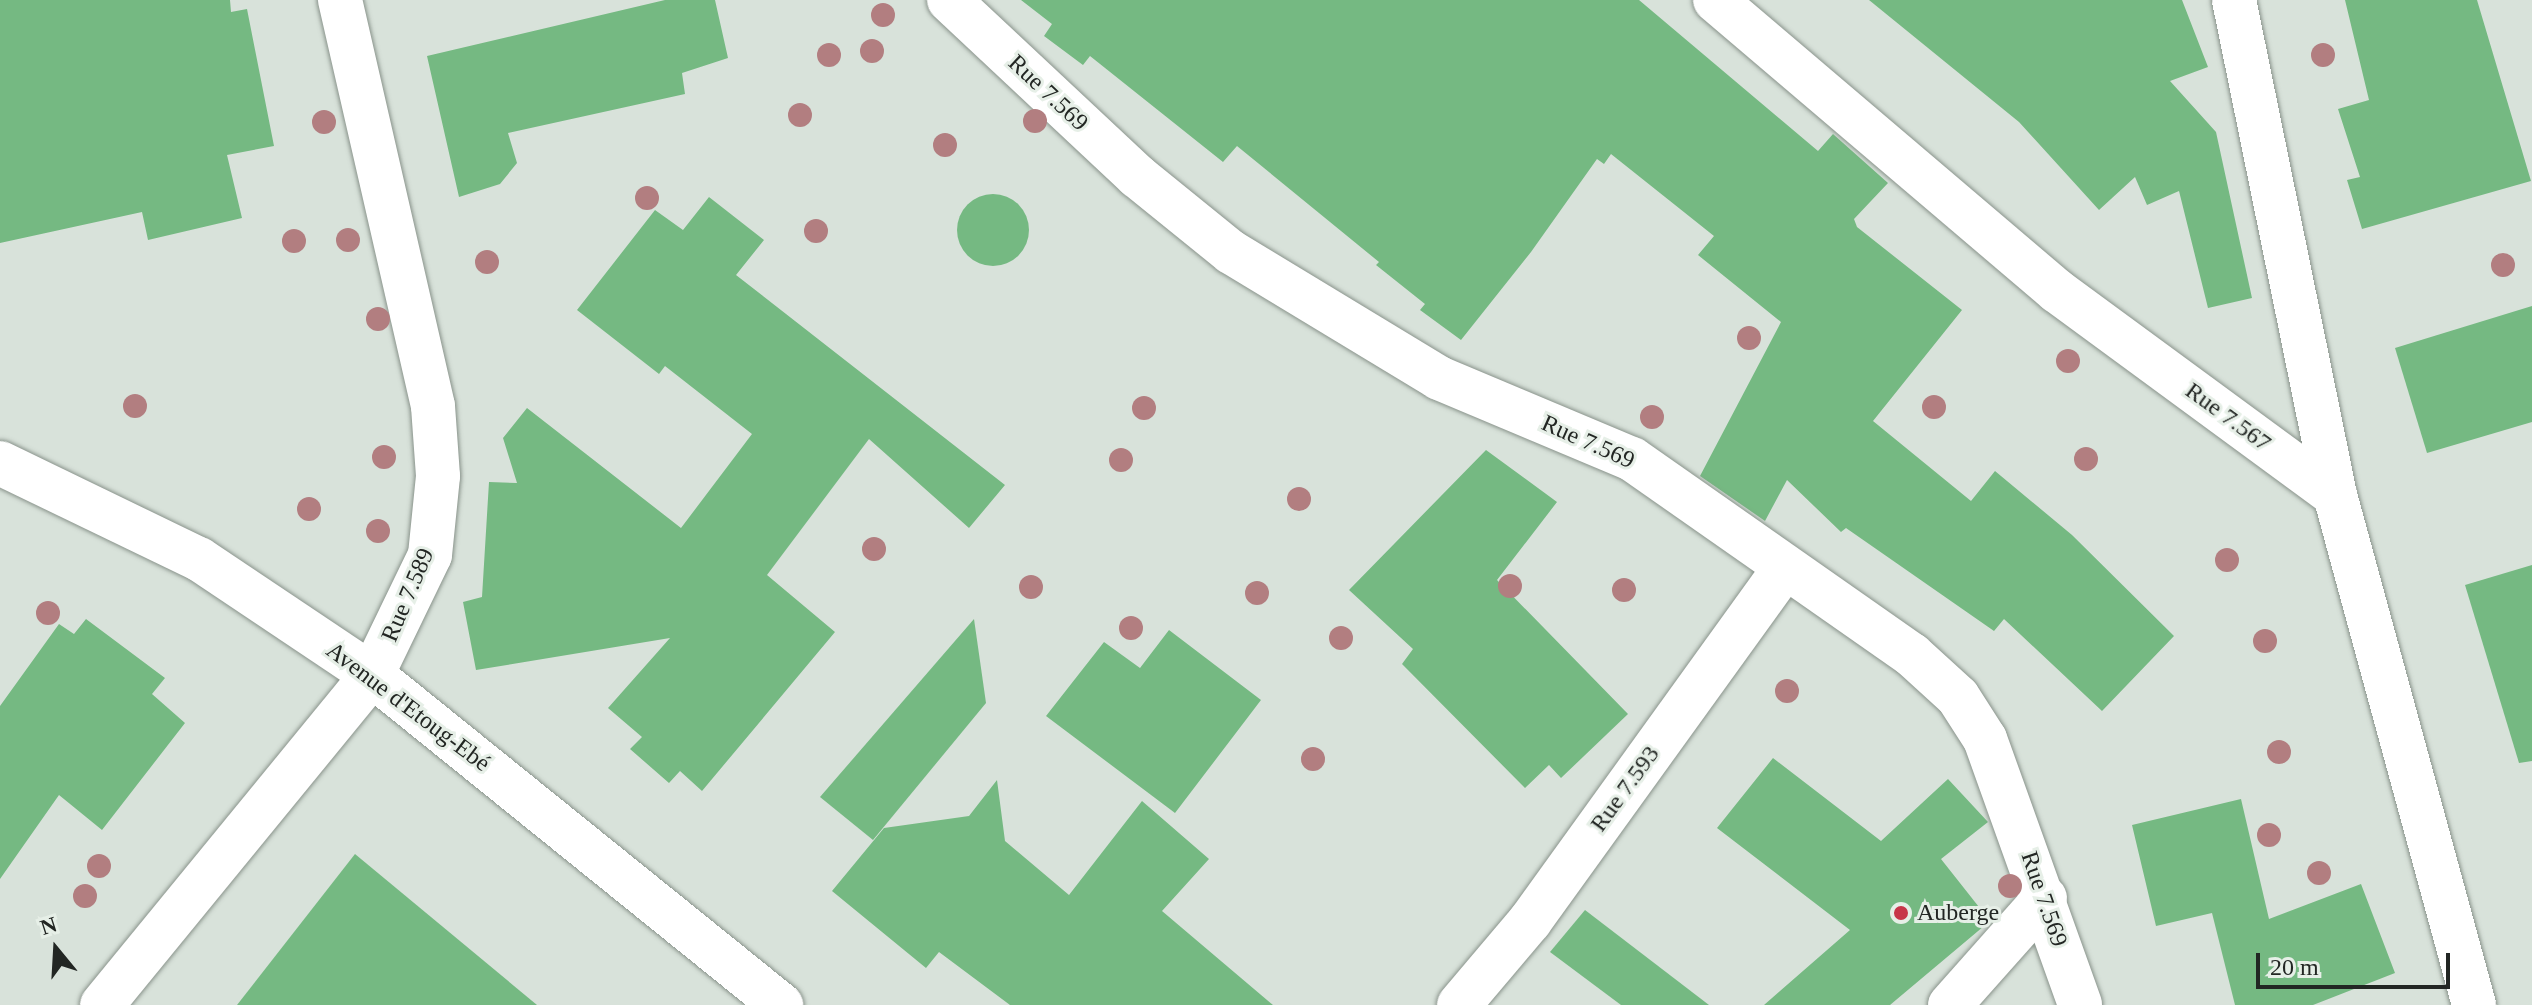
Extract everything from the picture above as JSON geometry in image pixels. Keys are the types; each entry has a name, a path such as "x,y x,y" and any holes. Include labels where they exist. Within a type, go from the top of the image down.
{"street":[{"name":"Rue 7.589","path":"102,1005 372,675 430,555 438,476 433,406 340,0"},
{"name":"Rue 7.569","path":"949,0 1137,176 1231,252 1439,378 1632,459 1784,569 1912,655 1958,697 1985,739 2045,898 2080,1005"},
{"name":"Rue 7.567","path":"1715,0 2057,291 2335,495"},
{"path":"2234,0 2335,495 2474,1005"},
{"name":"Avenue d'Etoug-Ebé","path":"0,463 199,559 372,675 781,1005"},
{"name":"Rue 7.593","path":"1459,1005 1530,921 1784,569"},
{"path":"1950,1005 2045,898"}],"building":[{"path":"0,0 230,0 231,12 247,9 274,146 227,155 242,218 148,240 142,212 0,243"},
{"path":"665,0 715,0 728,58 682,73 685,94 508,133 517,163 500,184 459,197 427,56"},
{"path":"1021,0 1639,0 1818,151 1833,134 1888,183 1854,219 1857,227 1962,310 1873,421 1971,501 1995,471 2072,535 2174,636 2102,711 2004,619 1994,631 1846,528 1841,532 1787,480 1765,521 1700,476 1781,322 1698,255 1714,236 1611,154 1604,164 1597,159 1531,252 1461,340 1420,310 1425,304 1376,265 1379,262 1237,146 1223,162 1090,56 1083,65 1044,36 1052,24"},
{"path":"1869,0 2182,0 2208,67 2170,81 2216,132 2252,298 2208,308 2179,191 2147,205 2135,177 2099,210 2019,122"},
{"path":"2345,0 2477,0 2531,181 2362,229 2347,180 2360,177 2338,109 2369,100"},
{"path":"993,194 1013,200 1023,210 1029,230 1023,250 1013,260 993,266 973,260 963,250 957,230 963,210 973,200"},
{"path":"709,197 764,240 736,275 1005,485 969,528 869,439 767,575 835,632 702,791 680,771 669,783 630,749 642,737 608,708 670,638 476,670 463,602 482,597 489,482 517,483 503,438 527,408 681,528 752,434 665,366 659,374 577,310 655,210 683,230"},
{"path":"2532,306 2532,422 2427,453 2395,348"},
{"path":"1486,450 1557,502 1497,580 1628,714 1561,778 1549,765 1525,788 1402,664 1413,649 1349,590"},
{"path":"2532,565 2532,761 2519,763 2465,585"},
{"path":"86,619 165,678 152,694 185,723 102,830 59,795 0,879 0,706 59,624 74,634"},
{"path":"974,619 986,703 873,840 820,797"},
{"path":"1169,630 1261,700 1175,813 1046,716 1104,642 1140,668"},
{"path":"1773,758 1881,841 1948,779 1988,822 1941,859 1990,921 1890,1005 1764,1005 1850,930 1717,828"},
{"path":"997,780 1005,841 1069,895 1142,801 1209,859 1162,911 1273,1005 1010,1005 939,952 926,968 832,891 884,828 969,816"},
{"path":"2241,799 2269,919 2361,884 2395,973 2313,1005 2235,1005 2212,913 2156,926 2132,825"},
{"path":"355,854 537,1005 237,1005"},
{"path":"1585,910 1709,1005 1621,1005 1550,952"}],"place":[{"name":"Auberge","path":"1901,913"}]}
